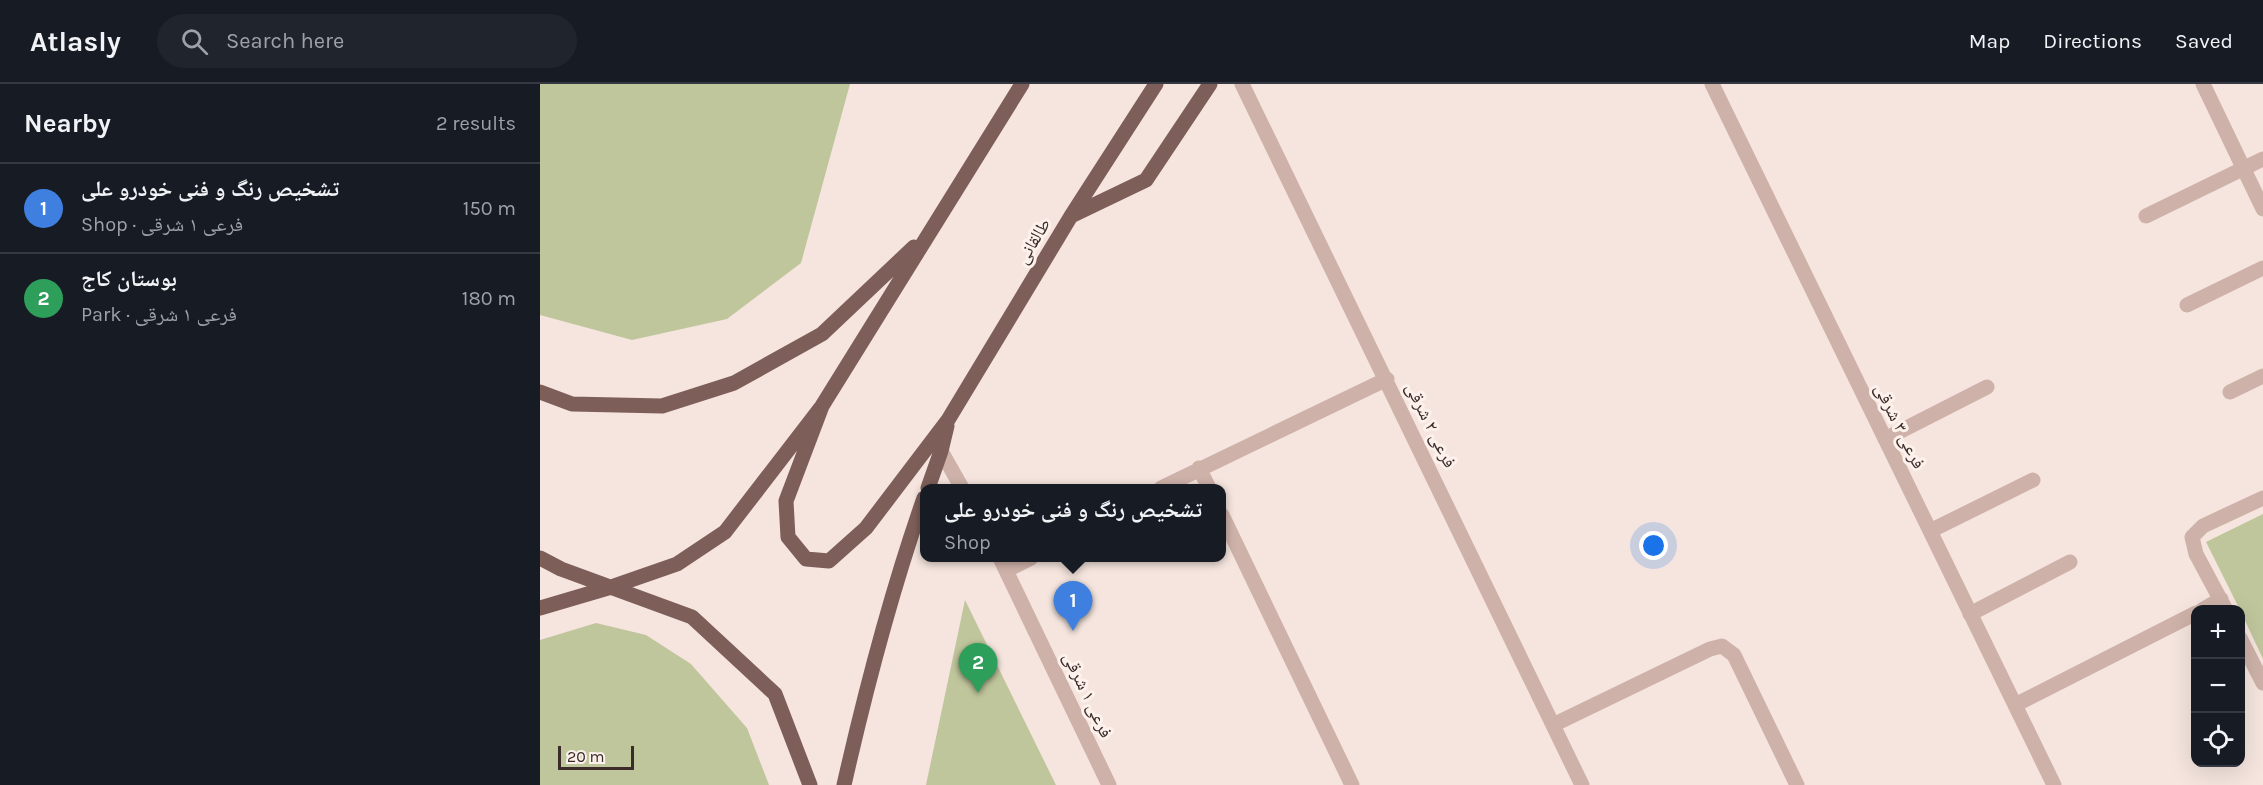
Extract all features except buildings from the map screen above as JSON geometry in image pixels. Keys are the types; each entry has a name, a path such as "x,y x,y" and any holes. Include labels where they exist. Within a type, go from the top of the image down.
{"main road":[{"path":"540,608 677,564 725,532 822,406 1022,84"},
{"name":"طالقانی","path":"948,420 1071,216 1156,84"},
{"path":"1071,216 1146,180 1210,84"},
{"path":"540,392 572,404 662,406 734,383 822,334 930,232"},
{"path":"822,406 786,501 788,537 806,559 829,561 866,528 948,420"},
{"path":"930,484 941,452 948,420"},
{"path":"844,785 865,694 907,546 920,509"},
{"path":"540,558 608,588 692,617 775,694 810,785"}],"street":[{"name":"فرعی ۲ شرقی","path":"1242,84 1582,785"},
{"name":"فرعی ۳ شرقی","path":"1712,84 2054,785"},
{"path":"2204,84 2263,209"},
{"path":"2146,216 2263,159"},
{"path":"2187,305 2263,268"},
{"path":"2230,392 2263,376"},
{"path":"1170,484 1387,379"},
{"path":"1885,439 1987,387"},
{"path":"941,452 959,484"},
{"path":"1199,468 1207,484"},
{"path":"1930,531 2033,480"},
{"path":"2224,604 2196,554 2192,537 2203,526 2263,498"},
{"path":"1226,525 1352,785"},
{"path":"1970,614 2070,562"},
{"name":"فرعی ۱ شرقی","path":"1003,564 1109,785"},
{"path":"2015,705 2191,616"},
{"path":"1553,725 1710,649 1722,646 1734,655 1797,785"},
{"path":"2245,646 2263,683"}],"green space":[{"path":"540,84 850,84 801,263 727,319 632,340 540,315"},
{"path":"2263,514 2263,659 2245,621 2245,605 2238,605 2206,542"},
{"path":"965,600 1056,785 926,785"},
{"path":"596,623 646,635 691,664 747,728 769,785 540,785 540,640"}],"place":[{"name":"تشخیص رنگ و فنی خودرو علی","path":"1073,631"},
{"name":"بوستان کاج","path":"978,693"}]}
